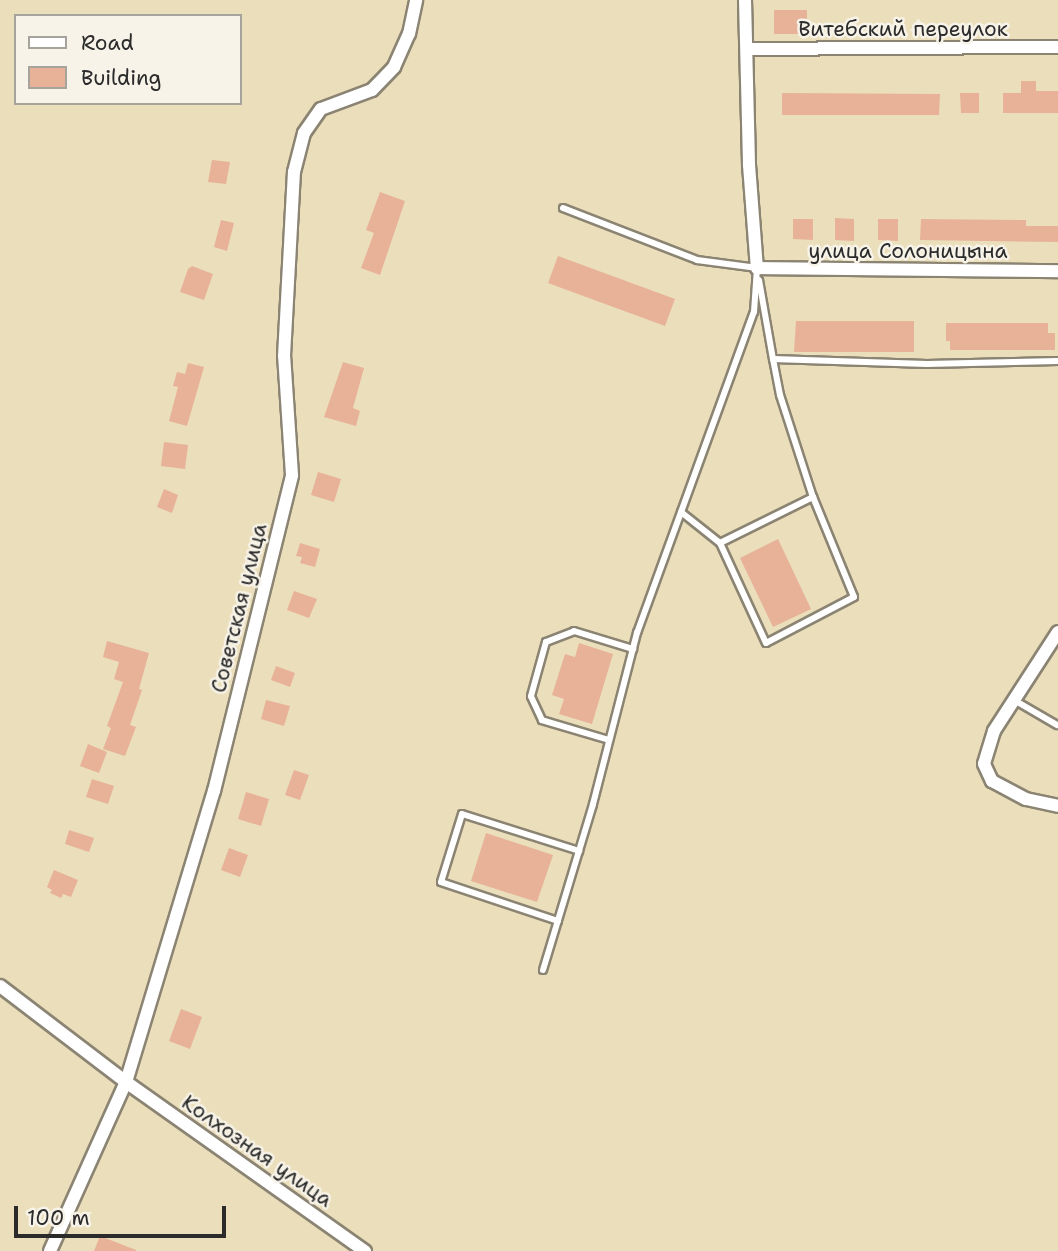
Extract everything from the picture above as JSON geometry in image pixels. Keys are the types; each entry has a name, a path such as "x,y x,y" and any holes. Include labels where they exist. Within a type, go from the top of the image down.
{"street":[{"name":"Советская улица","path":"50,1251 126,1082 214,791 292,475 284,356 294,172 304,133 321,108 372,90 394,67 409,34 416,0"},
{"path":"745,0 749,165 757,268"},
{"name":"Витебский переулок","path":"748,49 1058,47"},
{"name":"улица Солоницына","path":"757,268 1058,271"},
{"path":"1058,632 994,731 984,764 992,781 1026,799 1058,806"},
{"name":"Колхозная улица","path":"0,986 126,1082 365,1251"}],"lane":[{"path":"563,208 697,260 757,268"},
{"path":"681,512 720,543 766,643 854,597 813,496 780,395 757,268"},
{"path":"543,970 579,851 633,649 754,312 757,268"},
{"path":"773,359 927,364 1058,362"},
{"path":"720,543 813,496"},
{"path":"609,740 542,720 531,696 546,642 574,631 633,649"},
{"path":"1014,701 1057,725"},
{"path":"558,921 441,882 463,814 579,851"}],"building":[{"path":"774,10 807,10 807,34 774,34"},
{"path":"1021,81 1036,81 1036,91 1058,91 1058,113 1003,113 1003,93 1021,93"},
{"path":"782,93 940,94 939,115 782,115"},
{"path":"960,93 979,93 979,113 961,113"},
{"path":"212,160 230,162 226,184 208,182"},
{"path":"380,192 405,201 380,275 361,268 374,233 366,230"},
{"path":"835,218 854,219 854,241 835,240"},
{"path":"793,219 813,219 813,240 793,239"},
{"path":"878,219 898,219 898,241 878,240"},
{"path":"921,219 1026,220 1026,226 1058,226 1058,242 920,240"},
{"path":"221,220 234,223 227,251 214,247"},
{"path":"558,256 675,299 665,326 548,283"},
{"path":"192,266 213,274 204,300 180,292 188,269"},
{"path":"796,321 914,321 914,352 794,352"},
{"path":"946,323 1048,323 1048,333 1055,333 1055,350 950,350 950,341 946,341"},
{"path":"343,362 364,368 353,408 360,411 356,426 324,417"},
{"path":"188,363 204,367 187,426 169,421 178,387 173,386 177,372 185,374"},
{"path":"164,442 188,445 185,469 161,466"},
{"path":"318,472 341,479 334,502 311,495"},
{"path":"164,489 178,495 172,513 157,507"},
{"path":"778,539 811,609 773,627 740,558"},
{"path":"300,543 320,549 315,567 300,563 302,557 296,556"},
{"path":"294,591 317,599 309,618 287,610"},
{"path":"107,641 149,653 139,689 142,690 130,725 136,727 125,756 103,749 111,728 107,726 123,682 114,679 119,662 103,657"},
{"path":"579,643 613,654 592,724 559,714 564,699 552,695 565,654 575,657"},
{"path":"276,666 295,673 290,687 271,680"},
{"path":"266,700 290,706 284,726 261,719"},
{"path":"88,744 107,752 99,773 80,766"},
{"path":"294,770 309,775 300,800 285,795"},
{"path":"92,779 114,786 108,804 86,797"},
{"path":"246,792 269,799 261,826 238,819"},
{"path":"69,830 94,838 89,852 65,844"},
{"path":"486,833 553,855 537,902 471,881"},
{"path":"229,848 248,855 240,877 221,870"},
{"path":"54,870 78,880 71,897 63,894 61,898 50,893 52,890 47,887"},
{"path":"181,1009 202,1017 190,1049 169,1041"},
{"path":"100,1236 136,1250 136,1251 94,1251"}]}
